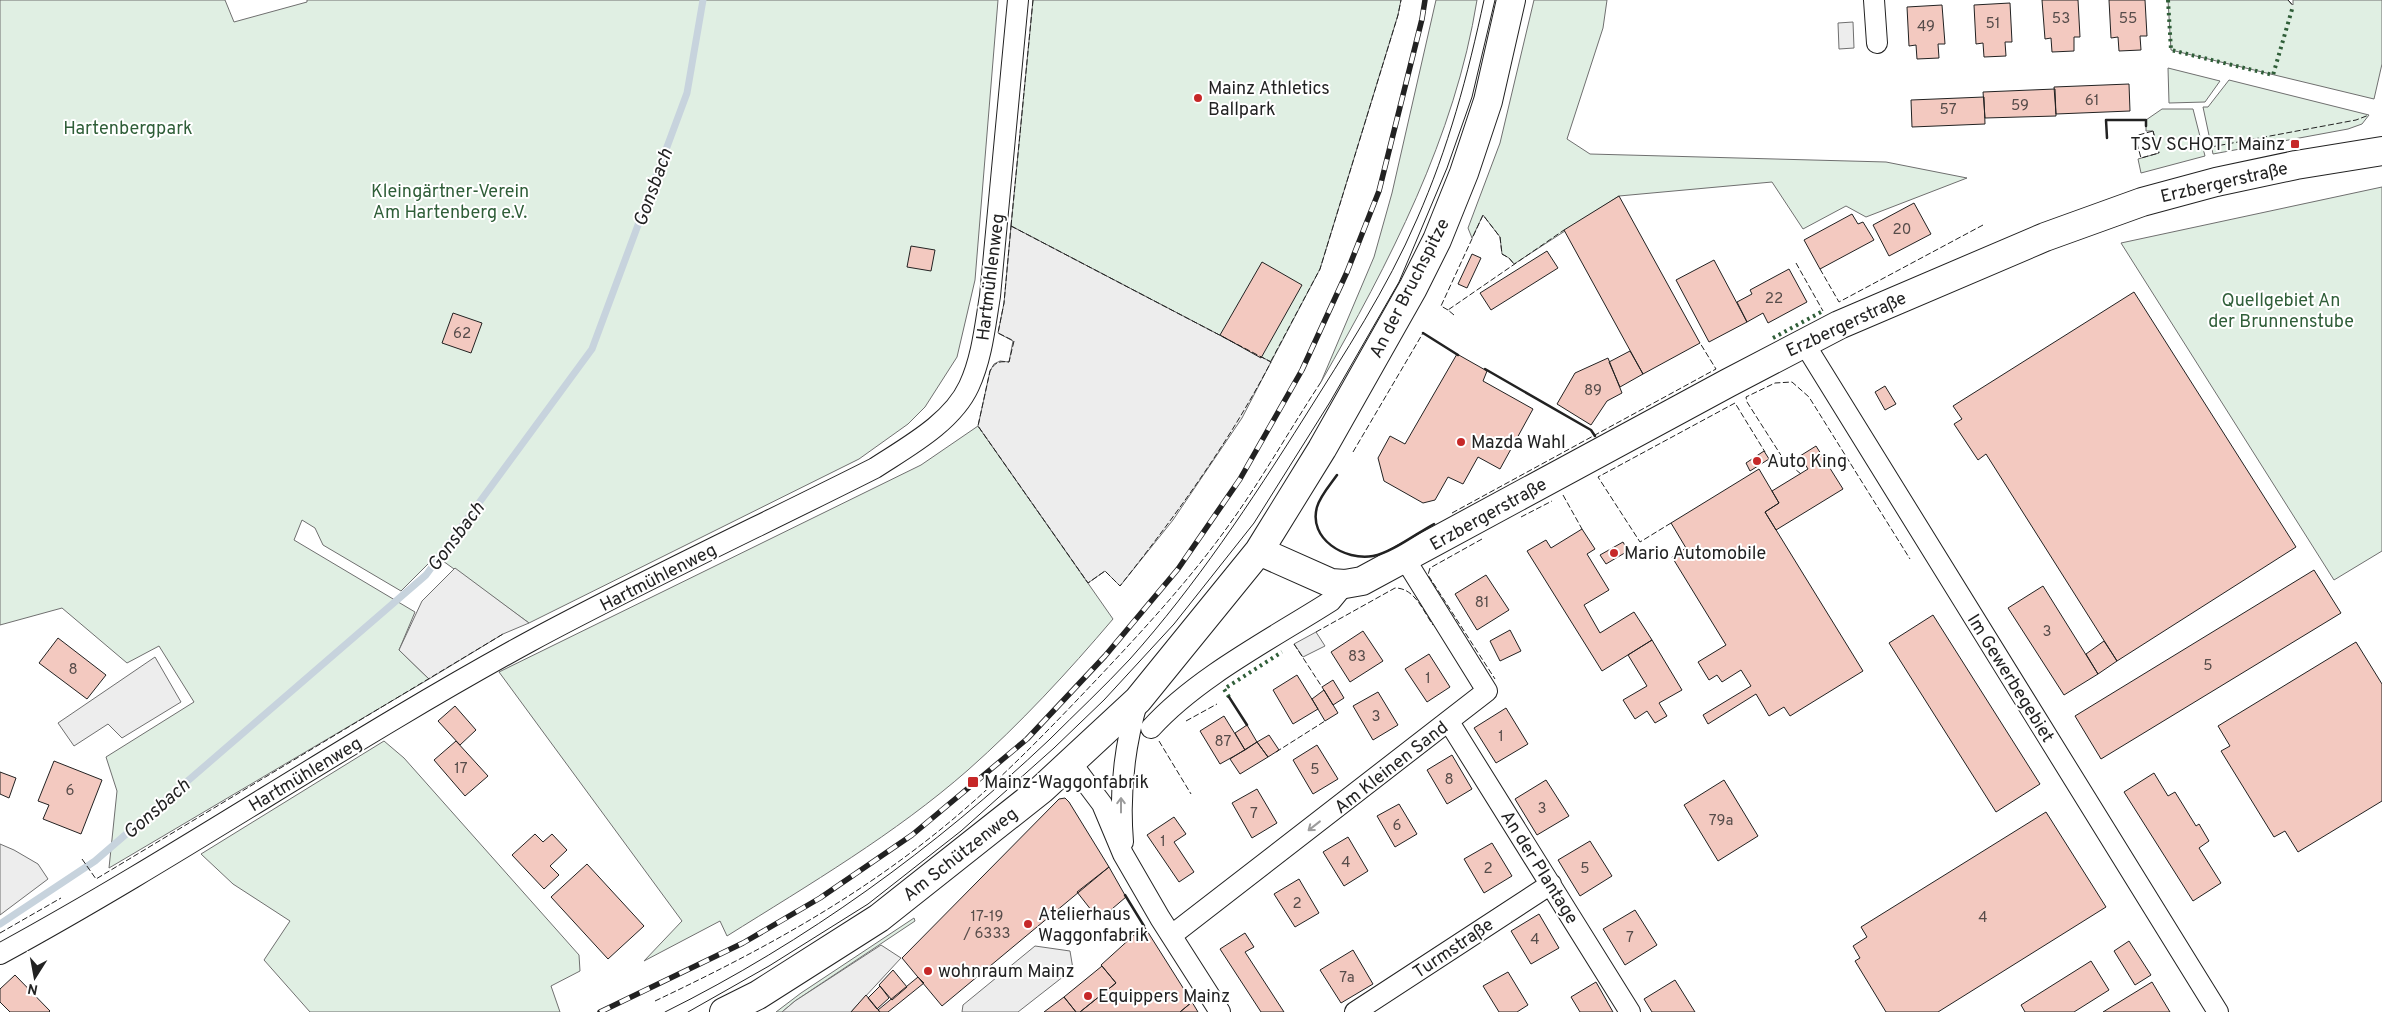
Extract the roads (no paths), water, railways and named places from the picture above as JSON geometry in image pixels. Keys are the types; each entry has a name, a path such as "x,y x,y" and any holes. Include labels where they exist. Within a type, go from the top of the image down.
{"main road":[{"name":"An der Bruchspitze","path":"1259,551 1312,467 1413,288 1436,240 1464,173 1488,101 1511,1"},
{"name":"Erzbergerstraße","path":"1259,551 1331,583 1345,584 1362,581 1804,343 1866,313 2091,218 2216,182 2296,165 2382,152"},
{"name":"Am Schützenweg","path":"724,1012 751,1004 879,918 1072,764 1138,700 1259,551"}],"street":[{"name":"Hartmühlenweg","path":"0,954 111,892 386,725 529,642 875,468 921,437 952,411 969,386 982,344 990,296 1018,0"},
{"path":"1874,0 1876,43"},
{"name":"Im Gewerbegebiet","path":"1804,343 2218,1012"},
{"name":"Am Kleinen Sand","path":"1172,935 1450,722 1487,691 1405,559"},
{"path":"1151,728 1170,709 1212,677 1331,601 1345,584"},
{"path":"1123,854 1121,805 1123,770 1127,741 1138,700"},
{"name":"An der Plantage","path":"1450,722 1630,1012"},
{"path":"1072,764 1102,804 1123,854 1220,1012"},
{"name":"Turmstraße","path":"1356,1012 1551,884"}],"waterway":[{"name":"Gonsbach","path":"0,924 95,861 426,575 592,349 687,93 703,0"}],"tram line":[{"path":"665,1012 717,985 818,924 915,855 1006,780 1049,740 1130,659 1178,602 1264,481 1379,296 1392,271 1417,219 1448,139 1464,84 1484,0"},
{"path":"688,1012 769,966 868,904 961,831 1054,748 1104,700 1174,624 1254,523 1330,402 1399,282 1447,168 1472,97 1495,0"}],"railway":[{"path":"600,1012 743,943 820,898 912,835 1027,739 1105,656 1178,569 1240,479 1302,370 1347,272 1379,191 1422,19 1425,0"}],"place":[{"name":"Mainz Athletics Ballpark","path":"1198,98"},
{"name":"TSV SCHOTT Mainz","path":"2295,144"},
{"name":"Mazda Wahl","path":"1461,442"},
{"name":"Auto King","path":"1757,461"},
{"name":"Mario Automobile","path":"1614,553"},
{"name":"Mainz-Waggonfabrik","path":"973,782"},
{"name":"Atelierhaus Waggonfabrik","path":"1028,924"},
{"name":"wohnraum Mainz","path":"928,971"},
{"name":"Equippers Mainz","path":"1088,996"}],"park label":[{"name":"Hartenbergpark","path":"128,128"},
{"name":"Kleingärtner-Verein Am Hartenberg e.V.","path":"450,201"},
{"name":"Quellgebiet An der Brunnenstube","path":"2281,310"}]}
